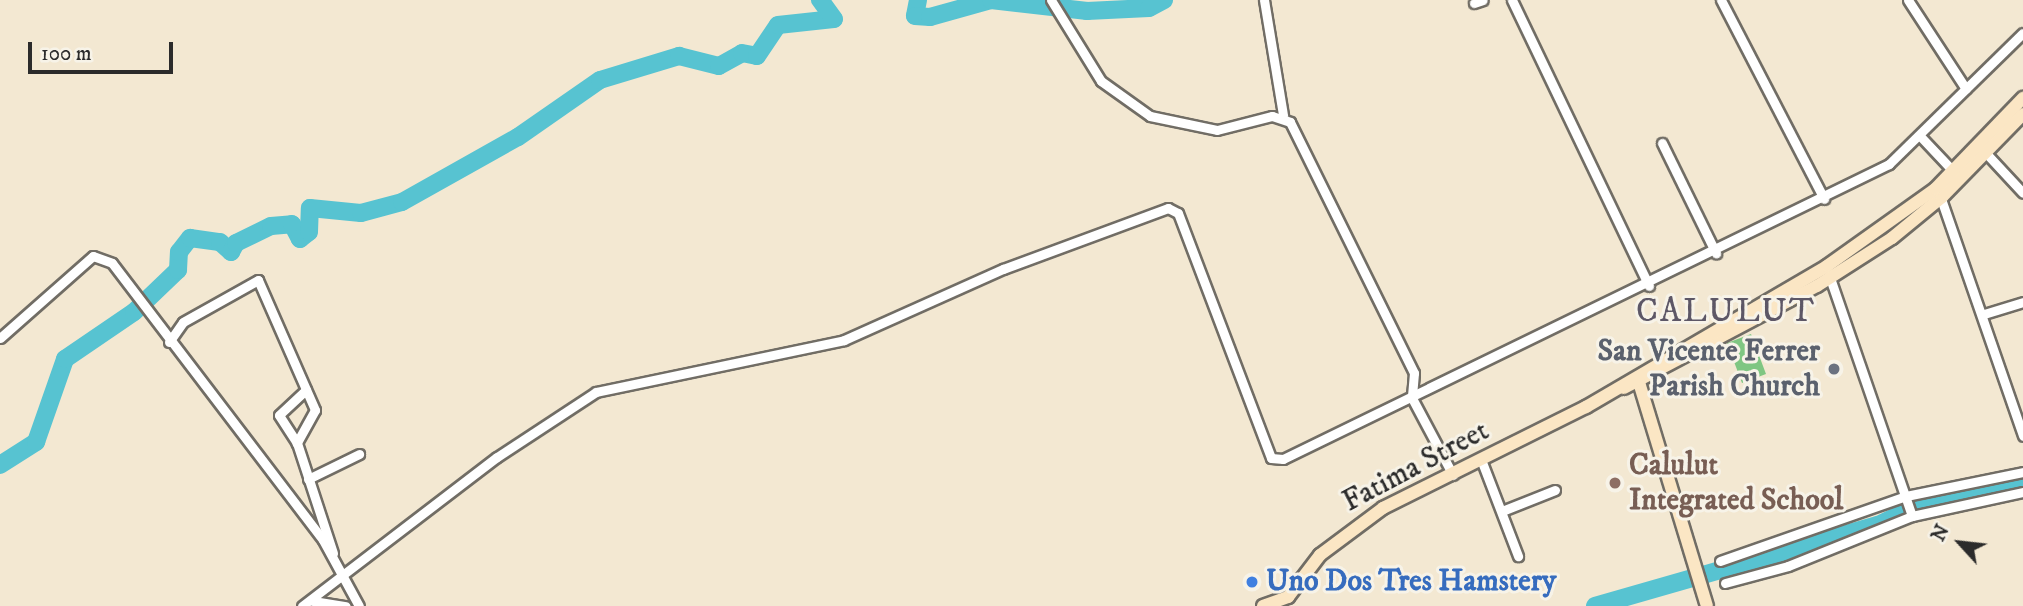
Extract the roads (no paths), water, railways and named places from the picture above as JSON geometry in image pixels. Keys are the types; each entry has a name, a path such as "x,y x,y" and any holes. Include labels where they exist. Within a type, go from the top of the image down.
{"main road":[{"path":"1982,149 2023,98"},
{"path":"1982,149 2023,114"},
{"name":"Fatima Street","path":"1263,606 1288,602 1353,527 1482,462 1611,392 1639,380 1828,272 1939,193 1982,149"},
{"path":"1639,380 1707,606"}],"street":[{"path":"1051,0 1059,19 1101,81 1150,116 1217,130 1283,115"},
{"path":"1264,0 1283,115 1414,373 1412,398 1453,475"},
{"path":"1512,0 1649,286"},
{"path":"1721,0 1824,199"},
{"path":"1908,0 1966,89"},
{"path":"302,606 345,580 497,457 596,392 844,340 1003,269 1168,208 1178,213 1271,458 1283,459 1649,286 1889,164 1921,137 2023,33"},
{"path":"1921,137 1957,175"},
{"path":"1662,143 1716,253"},
{"path":"1982,149 2023,193"},
{"path":"1939,193 1984,314 2023,436"},
{"path":"0,338 93,256 112,264 334,558"},
{"path":"1828,272 1912,514"},
{"path":"169,342 183,322 258,280 317,415 297,443"},
{"path":"1984,314 2023,302"},
{"path":"306,390 279,415 297,443 334,558 359,606"},
{"path":"308,478 359,454"},
{"path":"1482,462 1518,556"},
{"path":"1720,561 1907,498 2023,472"},
{"path":"1502,511 1555,490"},
{"path":"1725,583 1788,566 1912,514 2023,492"},
{"path":"312,600 346,606"}],"waterway":[{"path":"0,465 36,442 65,359 134,312 178,270 179,252 190,238 220,242 231,252 236,243 271,226 292,224 300,239 309,232 310,208 361,213 402,202 518,137 600,80 679,56 719,66 742,53 757,56 778,25 834,19 820,0"},
{"path":"918,0 915,16 930,17 991,0 1087,11 1149,8 1164,0"},
{"path":"1595,606 1878,525 1924,503 2023,480"}],"place":[{"name":"San Vicente Ferrer Parish Church","path":"1834,369"},
{"name":"Calulut Integrated School","path":"1615,483"},
{"name":"Uno Dos Tres Hamstery","path":"1252,582"}],"district":[{"name":"CALULUT","path":"1726,312"}]}
